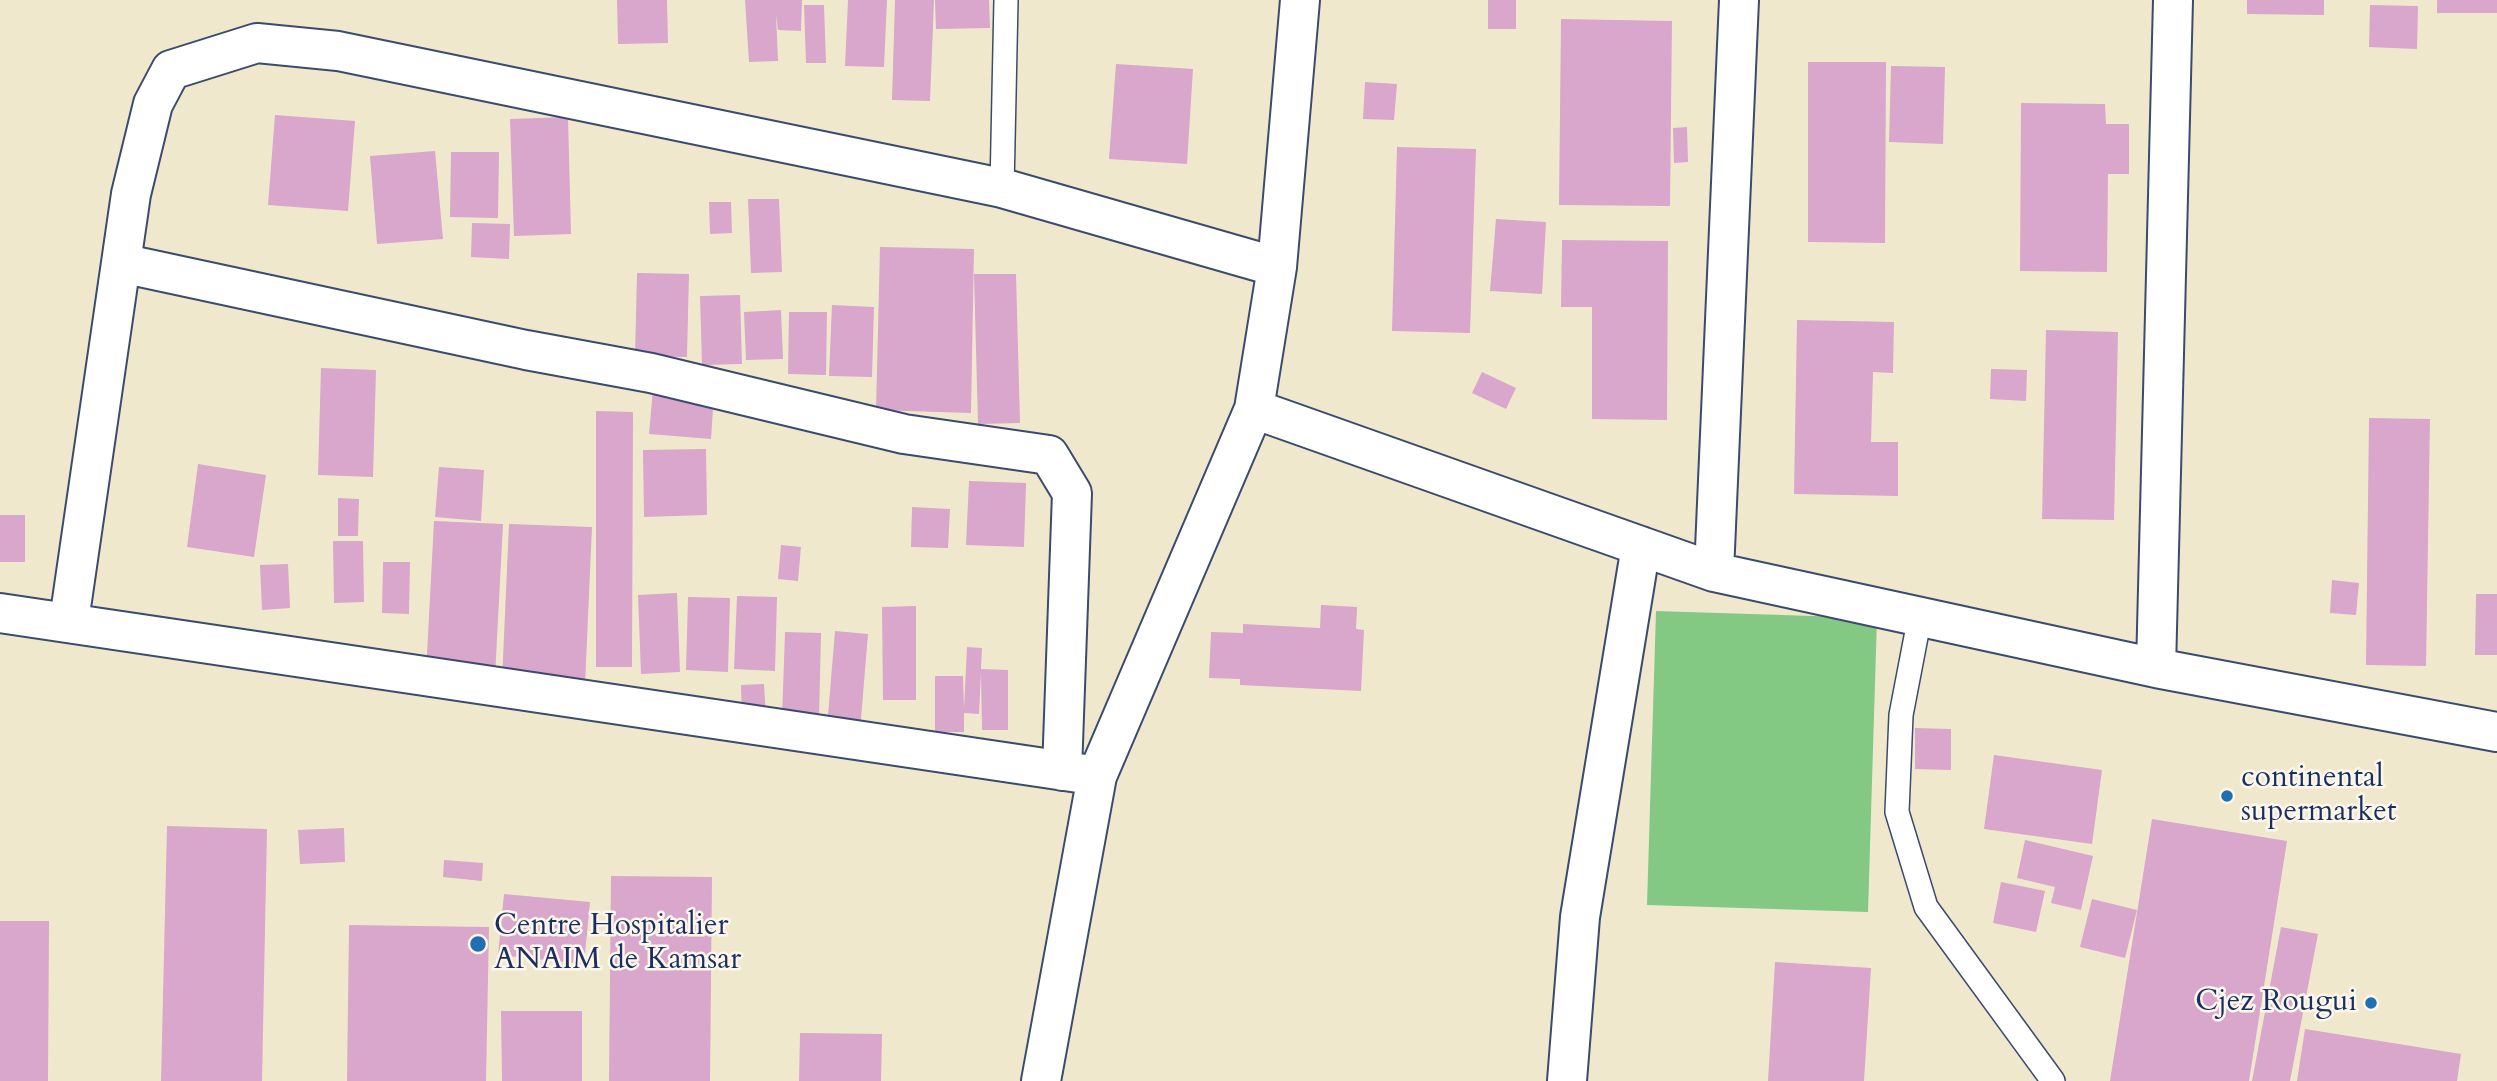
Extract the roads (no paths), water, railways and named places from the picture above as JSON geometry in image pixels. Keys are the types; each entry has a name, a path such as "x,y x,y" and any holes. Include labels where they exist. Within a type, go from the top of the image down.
{"street":[{"path":"1079,773 1254,409 1277,267 1300,0"},
{"path":"1714,572 1739,0"},
{"path":"2156,668 2173,0"},
{"path":"69,621 131,194 153,104 171,70 257,43 338,51 1002,188 1277,267"},
{"path":"121,263 512,347 651,373 904,434 1049,455 1072,493 1079,773 1041,1081"},
{"path":"1254,409 1714,572 2156,668 2497,732"},
{"path":"1567,1081 1580,917 1641,545"},
{"path":"0,613 69,621 1079,773"}],"lane":[{"path":"1002,188 1006,0"},
{"path":"1920,616 1901,715 1897,812 1926,907 2053,1081"}],"place":[{"name":"continental supermarket","path":"2227,796"},
{"name":"Centre Hospitalier ANAIM de Kamsar","path":"478,944"},
{"name":"Cjez Rougui","path":"2371,1003"}]}
